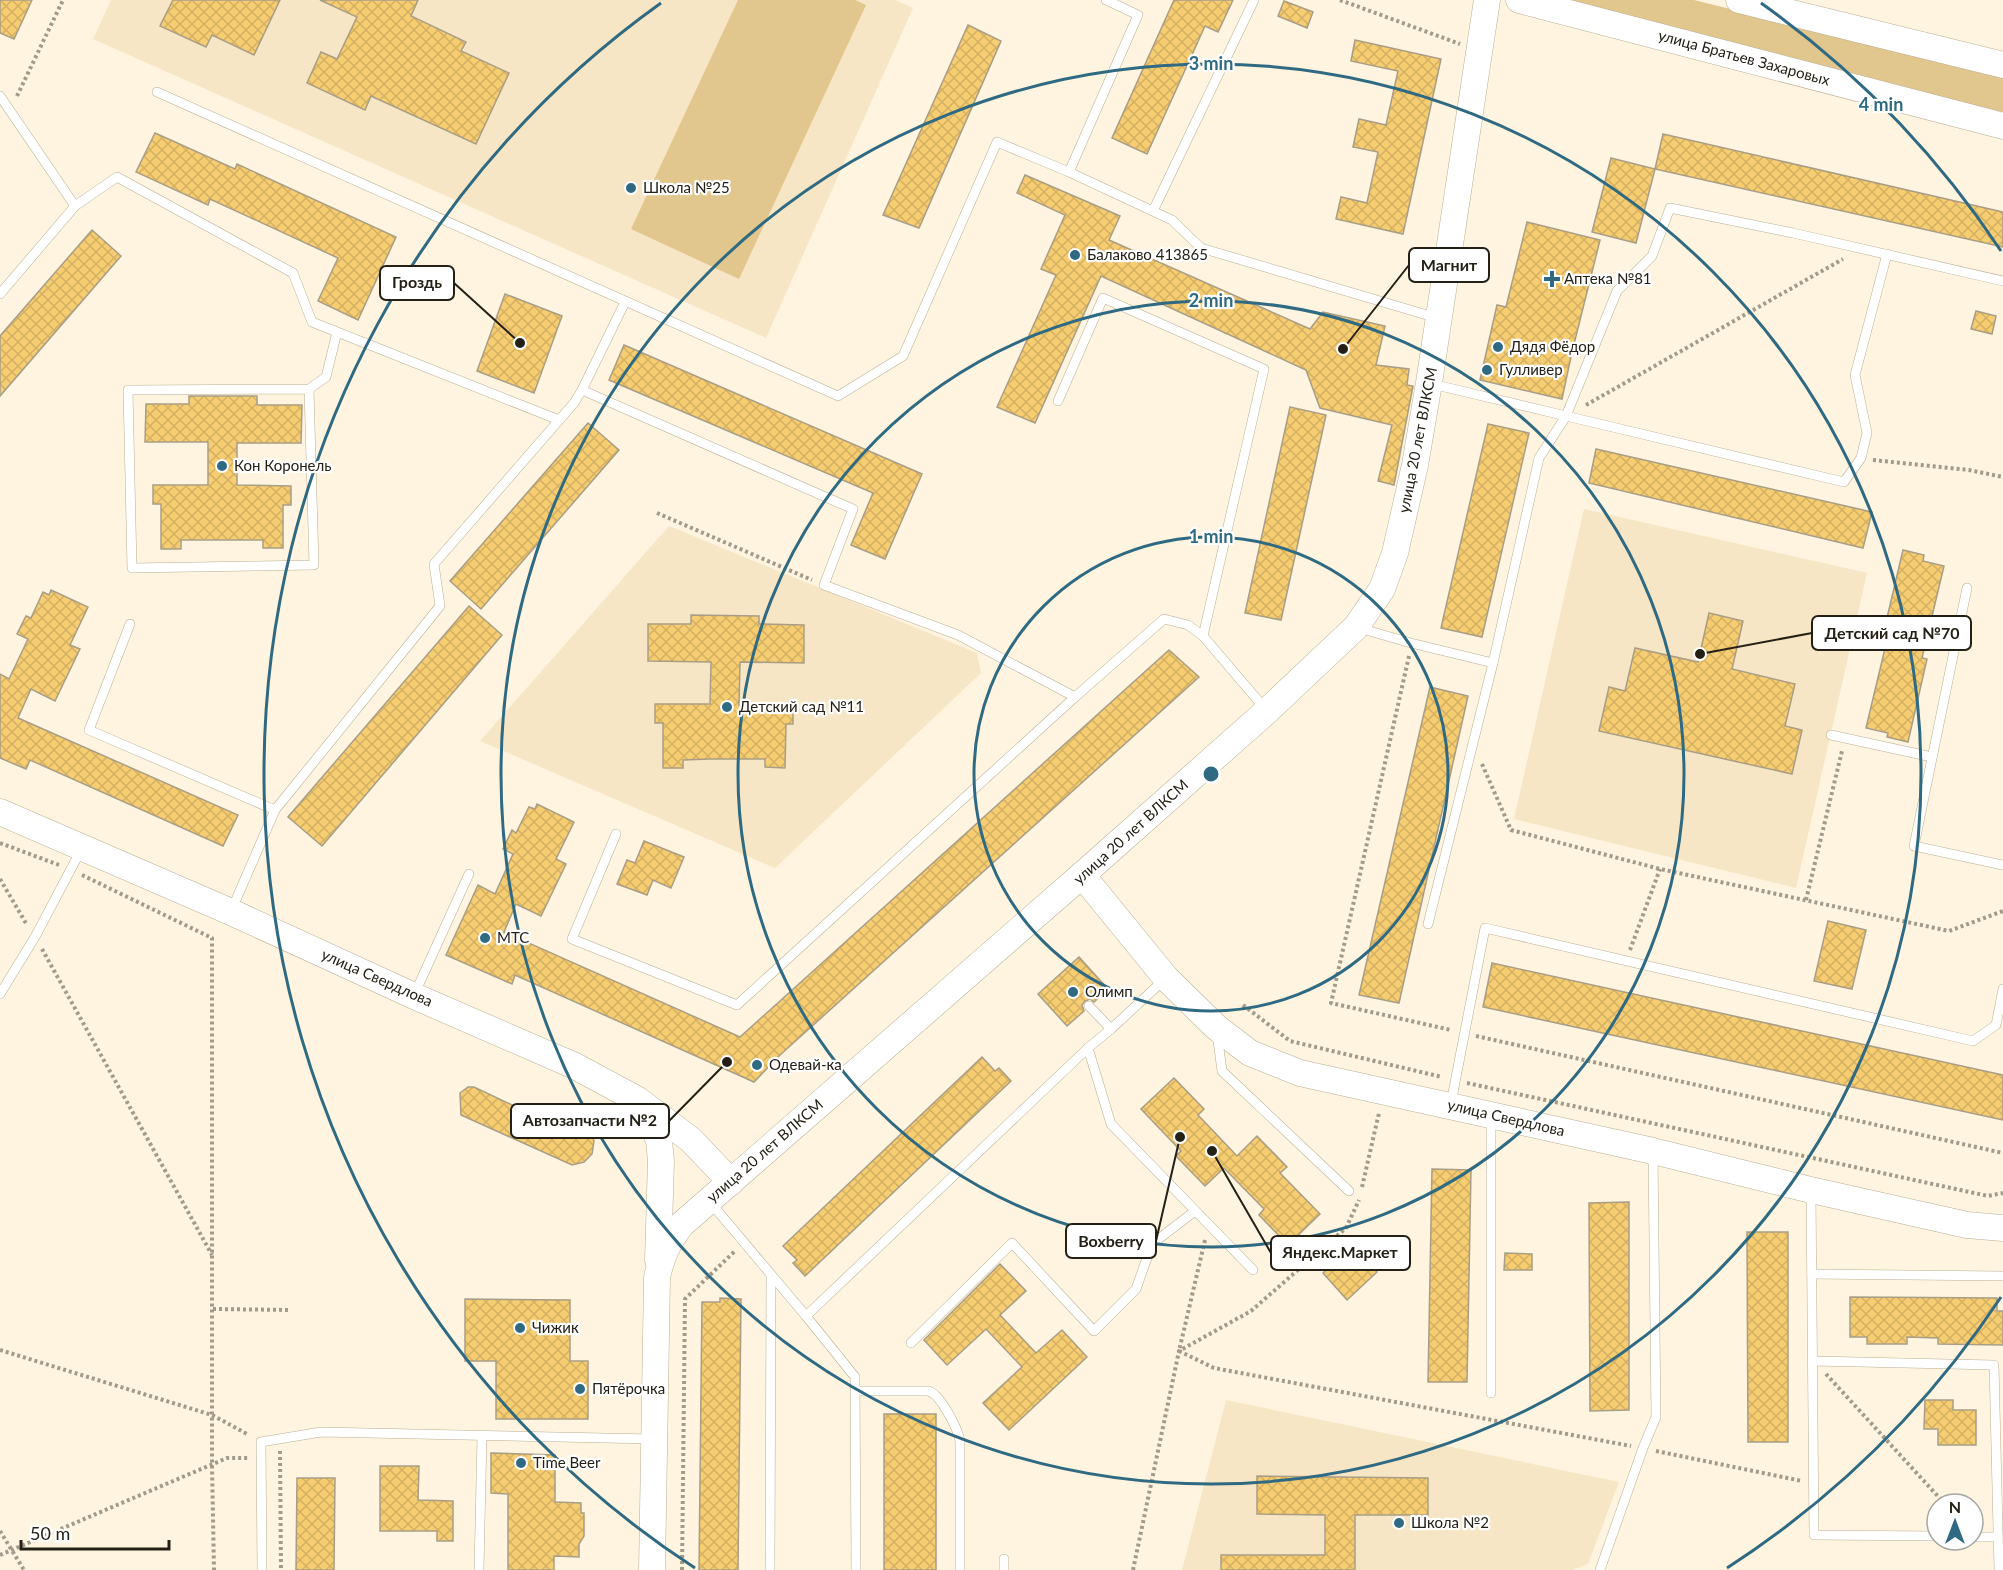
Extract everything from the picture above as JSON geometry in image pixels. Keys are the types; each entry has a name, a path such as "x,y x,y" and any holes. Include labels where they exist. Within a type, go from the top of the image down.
{"street":[{"name":"улица 20 лет ВЛКСМ","path":"652,1570 657,1278 661,1258 668,1242 681,1225 709,1200 1267,711 1356,627 1382,589 1395,553 1415,465 1487,0"},
{"name":"улица Братьев Захаровых","path":"1519,0 2003,126"},
{"path":"1739,0 2003,65"},
{"name":"улица Свердлова","path":"0,812 76,859 231,912 414,996 575,1066 638,1100 691,1140 731,1182"},
{"name":"улица Свердлова","path":"1082,875 1166,978 1216,1028 1250,1053 1300,1073 1653,1151 1966,1225 2003,1228"},
{"path":"638,1100 652,1123 659,1141 662,1161 657,1278"}],"lane":[{"path":"1069,172 1138,15 1106,0"},
{"path":"1153,211 1254,0"},
{"path":"157,92 838,396 903,356 997,142 1069,172 1172,220 1201,248 1438,318"},
{"path":"0,96 75,206"},
{"path":"0,294 75,206 117,177 293,273 312,322 559,420"},
{"path":"1428,924 1493,663 1539,458 1566,416 1617,291 1652,256 1670,208 1862,248 2003,281"},
{"path":"1429,383 1844,482 1861,458 1868,433 1856,375 1887,254"},
{"path":"1058,401 1103,298 1264,369 1203,636"},
{"path":"231,912 275,810 440,606 435,564 582,390 625,302"},
{"path":"309,389 314,565 132,568 128,390 309,389 327,377 338,332"},
{"path":"582,390 853,509 824,585 958,635 1075,697"},
{"path":"1967,588 1914,846 2003,865"},
{"path":"616,834 572,939 737,1005 1075,697 1164,619 1188,625 1203,636 1267,711"},
{"path":"130,624 89,730 275,810"},
{"path":"1356,627 1493,663"},
{"path":"1831,735 1932,757"},
{"path":"0,994 35,937 76,859"},
{"path":"414,996 469,874"},
{"path":"1451,1106 1485,928 1973,1041 1996,1025 2003,989"},
{"path":"806,1316 1088,1048 1112,1029 1166,978"},
{"path":"1089,1006 1112,1029"},
{"path":"1216,1028 1222,1071 1349,1191"},
{"path":"1088,1048 1111,1124 1253,1270"},
{"path":"1491,1115 1491,1393"},
{"path":"1600,1570 1642,1448 1656,1416 1653,1151"},
{"path":"1811,1190 1815,1535 1925,1536"},
{"path":"709,1200 855,1377 856,1570"},
{"path":"910,1343 1012,1243 1094,1331 1136,1289 1152,1244 1195,1211"},
{"path":"1812,1274 2003,1276"},
{"path":"770,1570 771,1275"},
{"path":"1813,1360 1994,1365 1999,1570"},
{"path":"856,1391 928,1391 937,1396 959,1435 960,1570"},
{"path":"262,1570 261,1442 321,1432 654,1438"},
{"path":"479,1570 482,1435"},
{"path":"1985,1537 1998,1537"},
{"path":"1004,1559 1004,1570"}],"path":[{"path":"10,110 63,0"},
{"path":"1340,0 1480,51"},
{"path":"1566,416 1862,248"},
{"path":"1861,458 1969,470 2003,477"},
{"path":"657,513 824,585"},
{"path":"1411,643 1331,1003 2003,1154"},
{"path":"1806,900 1845,738"},
{"path":"1473,744 1511,830 1660,869 1950,931 2003,911"},
{"path":"0,843 76,859 212,938 214,1570"},
{"path":"1626,961 1660,869"},
{"path":"0,879 35,937 213,1256"},
{"path":"1243,1005 1290,1041 1456,1080 1988,1196 2003,1193"},
{"path":"1179,1351 1251,1311 1346,1228 1359,1201 1384,1091"},
{"path":"1133,1570 1179,1351 1209,1225"},
{"path":"682,1570 685,1299 744,1242"},
{"path":"213,1309 291,1310"},
{"path":"0,1350 212,1415 261,1442"},
{"path":"1179,1351 1214,1368 1642,1448 1814,1484"},
{"path":"1813,1360 1934,1492"},
{"path":"279,1438 281,1570"},
{"path":"0,1555 227,1458 261,1457"},
{"path":"0,1531 24,1570"}],"shaded area":[{"name":"Школа №25","path":"111,0 895,0 913,8 766,338 93,39"},
{"path":"738,0 855,0 866,5 739,279 631,229"},
{"path":"1550,0 1694,0 2003,76 2003,116"},
{"path":"1584,509 1867,573 1796,888 1514,819"},
{"name":"Детский сад №11","path":"669,526 977,653 981,673 775,868 480,741"},
{"name":"Школа №2","path":"1226,1400 1619,1482 1588,1564 1572,1570 1182,1570"}],"building":[{"path":"0,0 32,0 14,39 0,33"},
{"path":"173,0 280,0 254,55 212,35 206,47 160,26"},
{"path":"320,0 418,0 411,16 466,42 461,51 509,73 476,144 371,96 365,110 307,83 321,52 337,59 357,17"},
{"path":"1174,0 1233,0 1218,32 1205,26 1147,154 1112,138"},
{"path":"1284,1 1313,12 1307,28 1278,16"},
{"path":"968,25 1001,41 919,228 883,215"},
{"path":"1355,40 1441,59 1403,234 1336,219 1341,197 1367,203 1378,152 1353,147 1359,119 1386,125 1398,71 1351,61"},
{"path":"155,133 235,169 237,164 396,237 358,320 318,301 338,258 210,199 208,205 136,172"},
{"path":"1663,134 2003,212 2003,247 1655,169"},
{"path":"1611,158 1655,169 1636,243 1592,232"},
{"path":"1025,175 1120,216 1109,240 1310,329 1323,312 1385,326 1376,365 1409,369 1407,385 1413,386 1394,485 1378,481 1392,425 1320,408 1306,370 1101,276 1035,423 997,407 1056,275 1041,269 1065,215 1017,193"},
{"path":"1527,222 1600,240 1562,399 1480,380 1497,305 1506,307"},
{"path":"92,230 121,256 0,396 0,336"},
{"path":"505,294 562,316 534,393 477,371"},
{"path":"1976,311 1996,316 1992,334 1971,329"},
{"path":"624,345 922,474 885,559 851,545 873,493 609,380"},
{"path":"189,396 257,396 257,405 302,405 301,443 237,443 237,485 291,486 291,505 283,505 283,548 263,548 263,540 181,540 181,549 161,549 161,504 153,504 153,485 208,485 208,442 145,442 146,404 189,404"},
{"path":"1290,407 1326,415 1281,620 1245,613"},
{"path":"588,423 619,450 481,609 450,581"},
{"path":"1488,424 1529,433 1482,637 1441,628"},
{"path":"1596,449 1872,512 1863,548 1589,483"},
{"path":"1903,550 1924,555 1923,561 1944,566 1922,658 1927,659 1908,742 1887,737 1888,733 1866,728 1887,640 1882,639"},
{"path":"51,590 88,607 70,645 80,649 55,701 31,689 18,718 238,815 223,846 30,760 26,769 0,758 0,674 9,679 28,639 17,634 26,616 31,618 43,592 49,595"},
{"path":"469,606 502,635 322,846 288,817"},
{"path":"1709,613 1743,621 1732,669 1795,684 1785,726 1802,730 1792,774 1599,731 1609,687 1625,691 1635,648 1698,662"},
{"path":"691,615 759,616 759,624 804,625 804,663 740,662 739,705 793,705 793,724 786,724 785,768 765,767 765,759 710,759 683,760 683,768 663,768 663,723 655,723 655,704 710,704 711,662 648,661 648,624 691,624"},
{"path":"1169,650 1199,677 780,1055 754,1082 515,975 512,984 446,955 478,885 495,894 513,854 503,849 512,830 516,833 529,807 535,809 537,804 574,822 556,859 566,864 541,916 516,904 504,932 740,1037"},
{"path":"1430,687 1468,696 1399,1003 1359,995"},
{"path":"644,841 684,857 671,888 653,880 647,895 617,884 627,860 635,863"},
{"path":"1828,921 1866,930 1852,989 1814,981"},
{"name":"Олимп","path":"1079,957 1108,989 1094,1002 1090,999 1085,1001 1082,1005 1084,1011 1067,1026 1038,994"},
{"path":"1492,963 2003,1075 2003,1120 1483,1007"},
{"path":"982,1057 995,1071 999,1068 1011,1081 805,1276 793,1263 797,1260 783,1246"},
{"path":"1174,1078 1204,1109 1198,1115 1237,1156 1257,1136 1287,1167 1280,1173 1320,1214 1288,1245 1259,1215 1264,1209 1224,1168 1205,1186 1176,1156 1181,1151 1141,1109"},
{"path":"468,1087 474,1087 563,1129 570,1125 583,1127 592,1135 594,1141 592,1154 584,1162 572,1165 461,1115 460,1093"},
{"path":"1432,1169 1471,1170 1467,1382 1428,1382"},
{"path":"1629,1202 1629,1410 1590,1411 1589,1203"},
{"path":"1747,1232 1788,1232 1788,1442 1748,1442"},
{"path":"1352,1246 1377,1272 1347,1300 1323,1273"},
{"path":"1505,1253 1532,1254 1532,1270 1504,1270"},
{"path":"1000,1264 1026,1291 1000,1315 1036,1353 1062,1330 1087,1357 1009,1430 983,1403 1022,1367 986,1329 947,1365 924,1340"},
{"path":"1850,1297 1997,1298 1997,1311 2003,1311 2003,1345 1938,1344 1938,1338 1907,1337 1907,1344 1867,1344 1867,1337 1850,1337"},
{"path":"720,1298 741,1299 738,1570 699,1570 702,1302 720,1302"},
{"path":"465,1299 570,1300 570,1361 588,1361 588,1419 496,1419 496,1361 465,1361"},
{"path":"1925,1400 1953,1400 1953,1410 1976,1410 1976,1445 1938,1445 1938,1429 1924,1429"},
{"path":"884,1414 936,1414 936,1570 884,1570"},
{"path":"491,1453 555,1455 555,1502 581,1503 581,1513 584,1513 584,1536 579,1544 579,1557 554,1556 554,1570 508,1570 508,1494 491,1493"},
{"path":"380,1466 419,1466 418,1500 453,1501 453,1541 437,1541 437,1531 380,1531"},
{"path":"1257,1476 1428,1478 1428,1515 1355,1515 1355,1570 1221,1570 1221,1555 1325,1555 1325,1515 1257,1514"},
{"path":"297,1478 335,1478 334,1570 296,1570"}],"place":[{"name":"Школа №25","path":"631,188"},
{"name":"Балаково 413865","path":"1075,255"},
{"name":"Аптека №81","path":"1552,279"},
{"name":"Гроздь","path":"520,343"},
{"name":"Дядя Фёдор","path":"1498,347"},
{"name":"Магнит","path":"1343,349"},
{"name":"Гулливер","path":"1487,370"},
{"name":"Кон Коронель","path":"222,466"},
{"name":"Детский сад №70","path":"1700,654"},
{"name":"Детский сад №11","path":"727,707"},
{"name":"МТС","path":"485,938"},
{"name":"Олимп","path":"1073,992"},
{"name":"Автозапчасти №2","path":"727,1062"},
{"name":"Одевай-ка","path":"757,1065"},
{"name":"Boxberry","path":"1180,1137"},
{"name":"Яндекс.Маркет","path":"1212,1151"},
{"name":"Чижик","path":"520,1328"},
{"name":"Пятёрочка","path":"580,1389"},
{"name":"Time Beer","path":"521,1463"},
{"name":"Школа №2","path":"1399,1523"}]}
